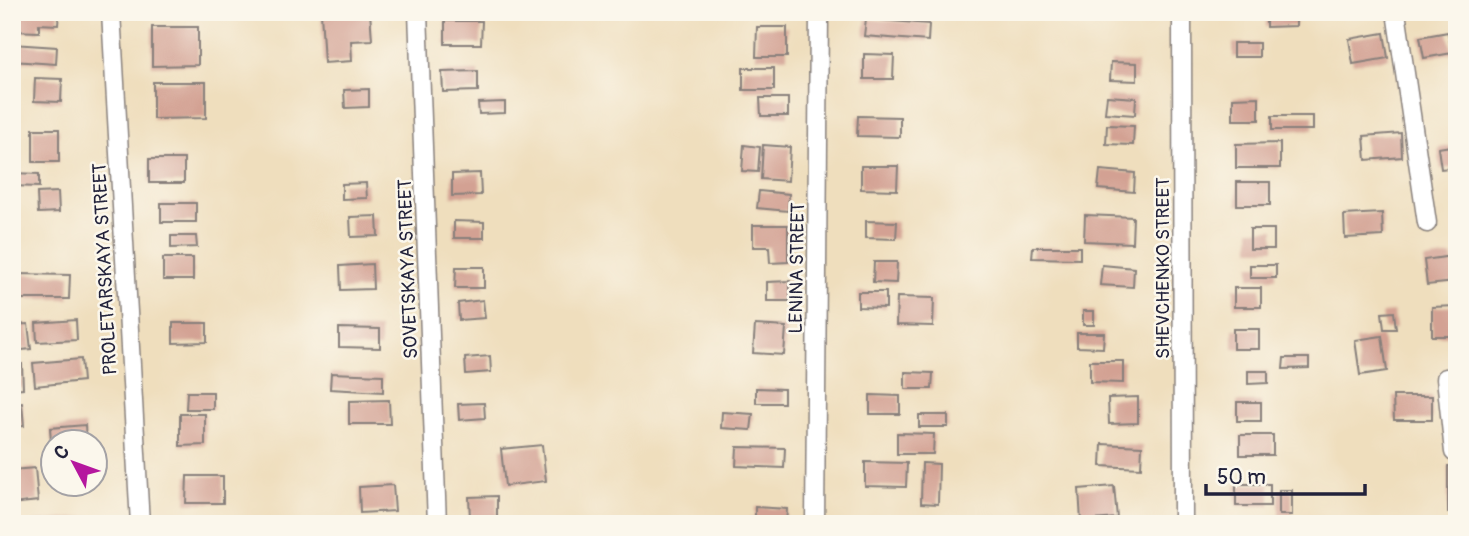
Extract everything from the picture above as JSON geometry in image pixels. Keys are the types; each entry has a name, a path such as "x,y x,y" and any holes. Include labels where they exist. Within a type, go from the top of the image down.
{"street":[{"name":"PROLETARSKAYA STREET","path":"111,12 140,524"},
{"name":"SOVETSKAYA STREET","path":"418,12 437,524"},
{"name":"LENINA STREET","path":"815,524 819,12"},
{"name":"SHEVCHENKO STREET","path":"1182,12 1183,524"},
{"path":"1396,12 1427,223"},
{"path":"1454,452 1446,378 1457,377"}],"building":[{"path":"12,12 59,12 58,25 39,24 39,32 12,31"},
{"path":"321,12 370,12 372,40 351,41 352,61 324,63"},
{"path":"1111,12 1137,12 1137,17 1111,17"},
{"path":"1231,12 1263,12 1263,15 1231,15"},
{"path":"1266,12 1296,12 1296,26 1266,27"},
{"path":"1345,12 1363,12 1363,13 1347,17"},
{"path":"866,19 929,24 928,41 864,36"},
{"path":"445,21 482,21 481,44 445,44"},
{"path":"152,27 198,27 198,65 152,66"},
{"path":"757,27 787,27 787,57 756,57"},
{"path":"1448,32 1452,53 1424,58 1420,37"},
{"path":"1384,33 1388,58 1353,64 1349,39"},
{"path":"1233,43 1259,43 1259,57 1233,57"},
{"path":"12,44 57,47 56,64 12,61"},
{"path":"864,54 894,55 893,79 864,79"},
{"path":"1111,62 1137,63 1137,81 1110,80"},
{"path":"743,68 774,68 774,90 743,90"},
{"path":"478,71 478,91 443,92 442,72"},
{"path":"35,78 62,79 61,102 34,101"},
{"path":"153,82 206,82 206,118 153,119"},
{"path":"369,89 369,107 345,108 344,90"},
{"path":"1107,96 1136,98 1135,115 1105,113"},
{"path":"1259,97 1259,120 1233,120 1233,98"},
{"path":"760,98 788,98 788,116 761,116"},
{"path":"505,102 505,113 479,114 478,103"},
{"path":"858,116 900,117 900,137 857,136"},
{"path":"1272,116 1313,116 1313,130 1272,130"},
{"path":"1107,125 1134,126 1133,145 1106,144"},
{"path":"33,129 59,129 59,162 33,162"},
{"path":"1401,133 1402,157 1366,160 1364,136"},
{"path":"1280,143 1280,168 1236,168 1236,144"},
{"path":"744,145 760,147 758,172 742,171"},
{"path":"763,145 790,147 788,181 761,179"},
{"path":"1457,145 1457,167 1441,169 1438,148"},
{"path":"149,159 184,159 184,183 149,183"},
{"path":"861,166 898,166 897,190 861,189"},
{"path":"1100,170 1135,173 1134,192 1098,189"},
{"path":"12,173 39,174 39,187 12,186"},
{"path":"480,173 481,195 452,196 452,174"},
{"path":"1237,182 1270,182 1270,205 1237,205"},
{"path":"366,183 367,198 342,199 342,184"},
{"path":"759,191 789,194 788,211 757,208"},
{"path":"58,192 59,212 38,213 37,193"},
{"path":"161,203 196,203 196,222 161,222"},
{"path":"1382,213 1383,236 1345,238 1344,215"},
{"path":"1085,215 1133,217 1132,243 1084,241"},
{"path":"377,216 378,236 351,237 350,217"},
{"path":"454,221 484,222 484,238 454,238"},
{"path":"866,221 897,222 896,239 866,238"},
{"path":"753,225 788,225 788,262 770,263 769,247 753,247"},
{"path":"1250,229 1274,229 1274,249 1250,249"},
{"path":"171,236 196,236 197,247 171,248"},
{"path":"1033,247 1080,247 1080,259 1032,258"},
{"path":"1452,256 1455,282 1427,285 1424,260"},
{"path":"163,258 193,258 193,280 163,280"},
{"path":"874,262 897,262 896,283 873,282"},
{"path":"372,264 373,289 341,290 340,266"},
{"path":"1102,265 1134,268 1133,287 1100,285"},
{"path":"1250,265 1276,265 1276,278 1250,278"},
{"path":"456,267 484,267 484,288 455,288"},
{"path":"18,274 70,275 69,299 18,299"},
{"path":"790,281 790,301 767,301 767,282"},
{"path":"1234,288 1261,288 1261,307 1234,307"},
{"path":"858,292 886,292 886,308 858,307"},
{"path":"897,297 934,298 933,326 896,325"},
{"path":"483,300 485,318 459,320 458,303"},
{"path":"1457,306 1457,336 1432,336 1432,307"},
{"path":"1083,311 1094,311 1094,325 1083,325"},
{"path":"1394,312 1396,329 1384,329 1382,313"},
{"path":"76,320 77,340 37,342 36,323"},
{"path":"173,323 207,323 207,342 173,343"},
{"path":"28,324 31,349 12,351 12,325"},
{"path":"755,325 786,327 784,355 753,353"},
{"path":"339,328 380,329 380,348 339,347"},
{"path":"1233,329 1259,329 1259,349 1233,349"},
{"path":"1077,333 1104,333 1103,348 1077,347"},
{"path":"1382,336 1387,371 1360,375 1355,340"},
{"path":"490,356 491,372 466,374 465,358"},
{"path":"1284,358 1309,358 1309,368 1283,369"},
{"path":"81,359 83,381 35,386 33,363"},
{"path":"1090,361 1123,361 1123,383 1090,382"},
{"path":"12,364 22,364 23,388 12,389"},
{"path":"1248,371 1268,371 1268,383 1248,384"},
{"path":"905,372 933,373 932,389 905,389"},
{"path":"331,373 383,375 383,392 330,389"},
{"path":"756,388 784,389 784,403 756,403"},
{"path":"187,392 213,392 213,409 186,409"},
{"path":"870,395 900,396 900,414 870,414"},
{"path":"1393,396 1432,396 1432,420 1394,420"},
{"path":"1138,397 1138,423 1109,424 1108,398"},
{"path":"389,400 390,424 349,424 349,401"},
{"path":"1237,402 1261,402 1261,421 1237,421"},
{"path":"22,403 24,426 12,427 12,404"},
{"path":"484,403 485,418 459,420 458,404"},
{"path":"722,412 753,414 751,430 721,428"},
{"path":"180,414 205,414 205,445 180,446"},
{"path":"919,415 948,415 948,427 919,427"},
{"path":"85,425 85,428 50,428"},
{"path":"897,433 934,434 933,454 897,454"},
{"path":"1240,435 1273,435 1273,455 1240,455"},
{"path":"1102,444 1142,446 1141,468 1101,466"},
{"path":"542,445 546,481 505,486 501,449"},
{"path":"737,447 785,448 784,468 736,466"},
{"path":"865,462 907,463 906,487 865,486"},
{"path":"922,463 939,464 938,504 921,503"},
{"path":"1448,466 1457,466 1457,513 1448,513"},
{"path":"35,468 38,501 12,504 12,470"},
{"path":"187,476 223,476 223,503 186,503"},
{"path":"1236,484 1270,484 1270,506 1236,506"},
{"path":"393,485 395,511 360,513 359,487"},
{"path":"1114,486 1117,518 1081,521 1079,489"},
{"path":"1279,490 1292,490 1292,515 1279,515"},
{"path":"497,496 497,518 470,518 469,497"},
{"path":"755,507 787,509 786,524 749,524 749,518 755,518"},
{"path":"97,516 97,524 32,524 32,522"}]}
